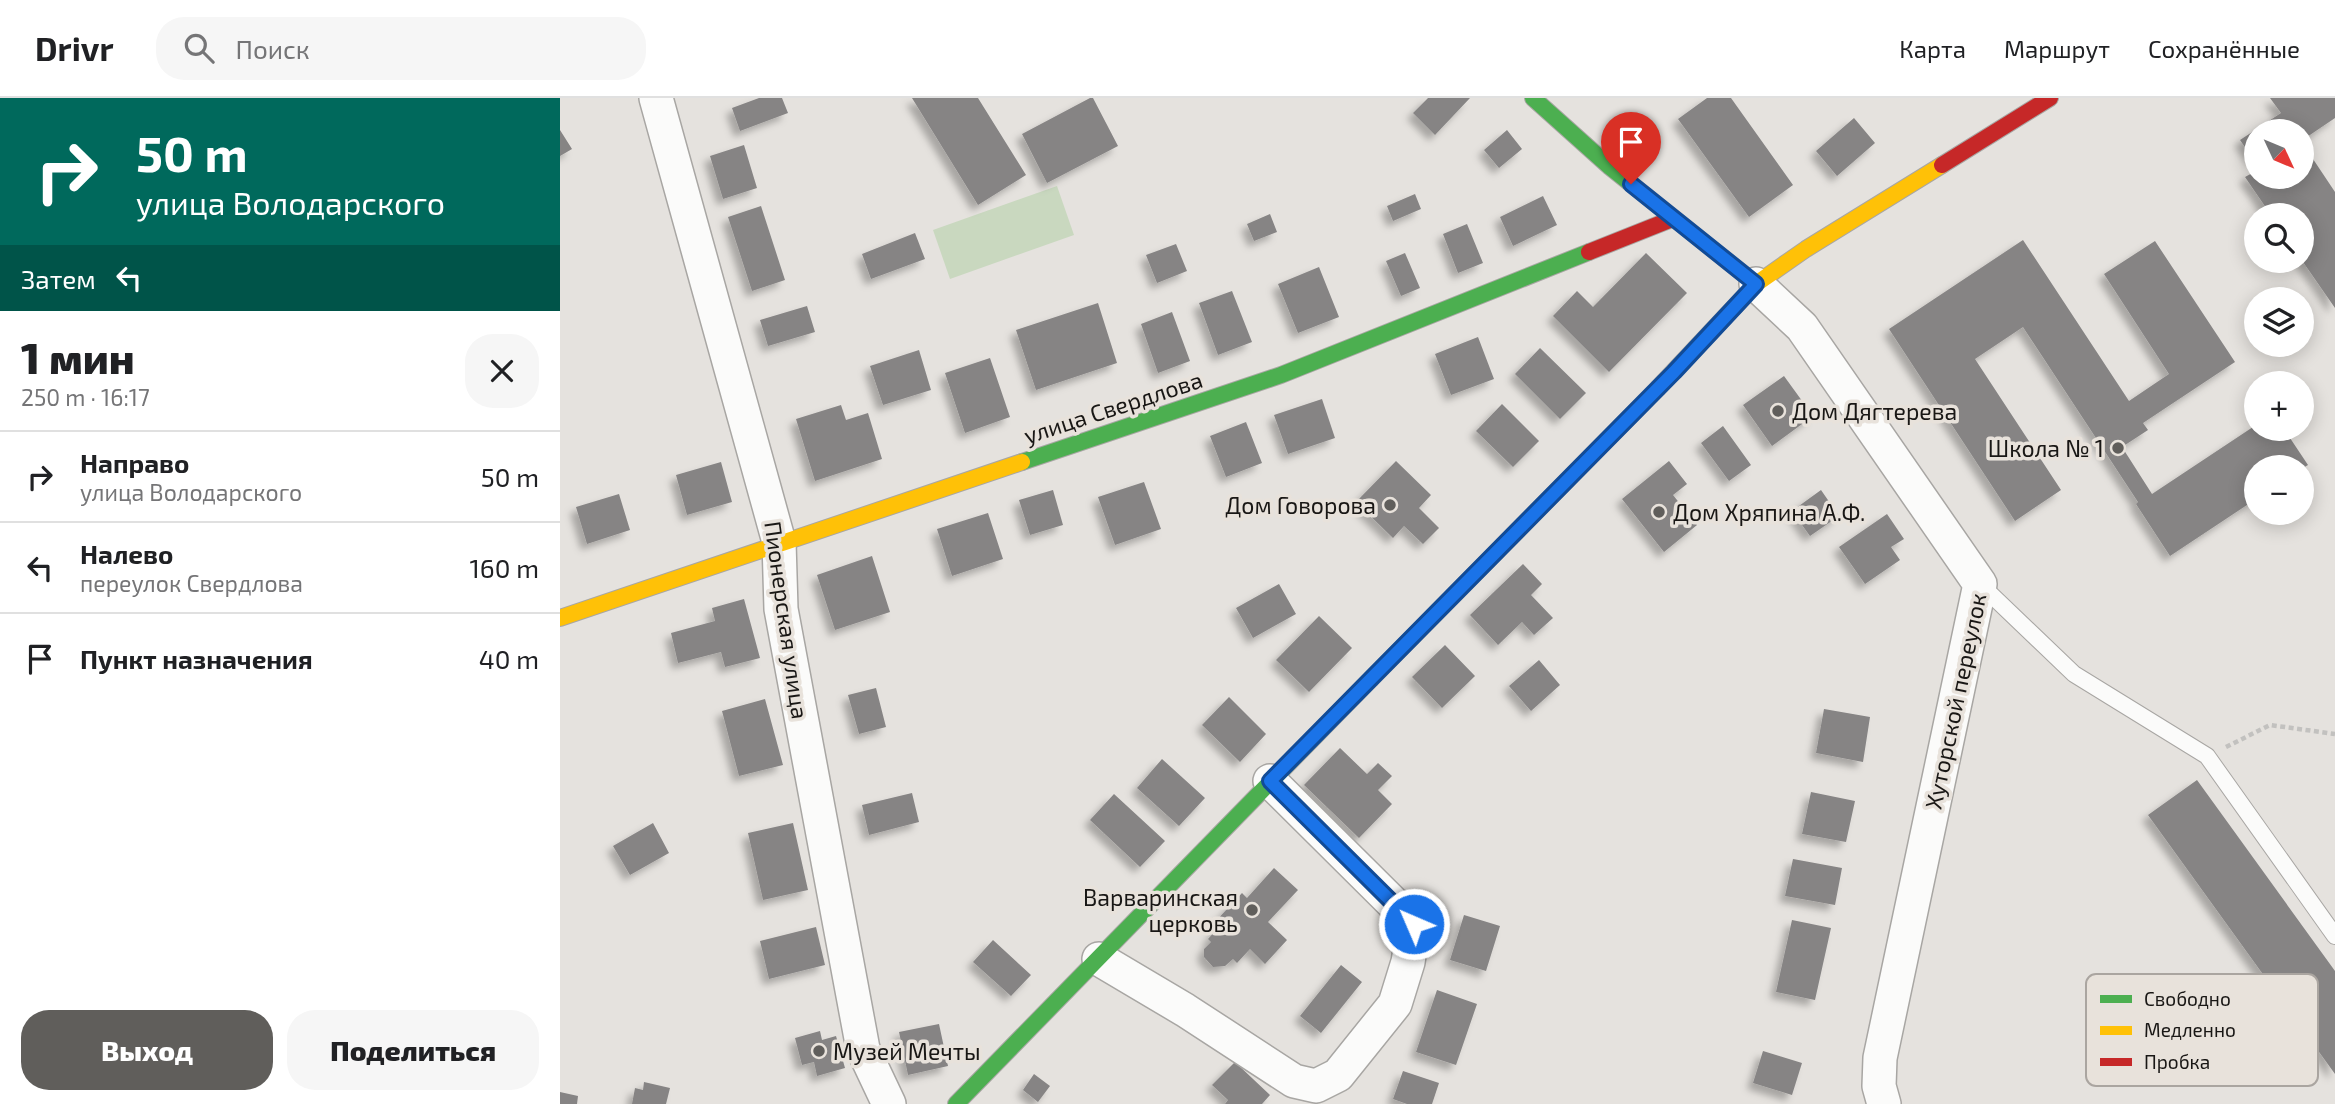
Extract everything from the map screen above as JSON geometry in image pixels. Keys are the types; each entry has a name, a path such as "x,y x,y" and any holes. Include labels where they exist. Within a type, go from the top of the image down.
{"main road":[{"path":"1533,98 1672,219 1756,284"},
{"path":"956,1104 1674,372 1756,284 1806,249 2050,98"},
{"name":"улица Свердлова","path":"560,618 1281,375 1672,219"}],"street":[{"name":"Пионерская улица","path":"656,98 779,542 781,609 863,1049 889,1104"},
{"name":"Хуторской переулок","path":"1756,284 1802,327 1980,584 1880,1058 1879,1086 1884,1104"},
{"path":"1099,959 1185,1010 1294,1081 1316,1086 1338,1075 1395,1004 1408,962 1414,924 1270,781"}],"lane":[{"path":"1980,584 2074,674 2207,756 2335,936"}],"path":[{"path":"2207,756 2270,725 2335,734"}],"green space":[{"path":"1057,186 1074,235 950,279 933,230"}],"building":[{"path":"759,98 782,98 788,113 740,131 732,108"},
{"path":"912,98 978,98 1026,175 978,205"},
{"path":"1093,98 1118,146 1047,183 1022,134"},
{"path":"1428,98 1470,98 1435,135 1413,113"},
{"path":"1707,98 1731,98 1793,185 1749,217 1678,119"},
{"path":"2270,98 2335,98 2335,118 2314,132 2314,119 2272,119 2281,113"},
{"path":"1854,118 1875,143 1837,176 1816,151"},
{"path":"560,130 572,149 560,156"},
{"path":"1507,130 1522,149 1499,168 1484,150"},
{"path":"744,145 757,188 723,199 710,156"},
{"path":"2314,160 2335,192 2335,308 2311,273 2314,273 2314,203 2263,203 2253,189 2314,189"},
{"path":"1415,194 1421,209 1393,221 1387,206"},
{"path":"1543,196 1557,225 1513,246 1500,217"},
{"path":"761,206 785,280 752,291 728,217"},
{"path":"1270,214 1277,232 1254,241 1247,224"},
{"path":"1467,224 1483,263 1458,273 1443,234"},
{"path":"915,233 925,259 871,279 862,254"},
{"path":"2023,240 2129,401 2169,374 2104,274 2155,241 2235,362 2143,423 2148,430 2122,447 2152,494 2244,433 2244,441 2292,441 2301,455 2244,455 2244,507 2170,556 2136,504 2138,502 2023,327 1975,359 2061,490 2015,521 1889,329"},
{"path":"1176,244 1187,271 1157,283 1146,255"},
{"path":"1405,253 1420,288 1401,296 1386,261"},
{"path":"1646,253 1687,293 1609,372 1553,316 1577,291 1593,307"},
{"path":"1319,267 1339,317 1298,333 1278,284"},
{"path":"1232,291 1252,342 1218,355 1199,303"},
{"path":"1098,303 1117,363 1036,390 1016,330"},
{"path":"807,306 815,332 768,346 760,320"},
{"path":"1172,312 1190,361 1158,373 1141,324"},
{"path":"1478,337 1494,379 1451,395 1435,354"},
{"path":"1540,348 1586,393 1560,419 1515,374"},
{"path":"919,350 931,390 883,405 870,366"},
{"path":"990,358 1010,417 965,433 945,373"},
{"name":"Дом Дягтерева","path":"1784,376 1813,416 1772,446 1743,405"},
{"path":"1322,399 1335,438 1288,454 1274,415"},
{"path":"1502,404 1539,441 1513,467 1476,431"},
{"path":"841,405 846,420 868,413 882,459 815,481 796,419"},
{"path":"1246,422 1262,463 1226,477 1210,436"},
{"path":"1723,426 1751,465 1729,481 1701,443"},
{"name":"Дом Говорова","path":"1396,461 1431,495 1419,508 1439,528 1423,544 1404,526 1393,538 1356,502"},
{"name":"Дом Хряпина А.Ф.","path":"1669,461 1687,484 1673,495 1697,525 1664,552 1622,499"},
{"path":"721,462 732,502 687,515 676,475"},
{"path":"1144,482 1161,529 1115,545 1098,497"},
{"path":"1053,490 1063,525 1030,535 1019,500"},
{"path":"1821,490 1839,516 1810,536 1792,511"},
{"path":"619,494 630,530 587,544 576,507"},
{"path":"988,513 1003,559 952,576 937,529"},
{"path":"1887,514 1904,539 1891,547 1900,560 1865,584 1839,547"},
{"path":"872,556 890,612 835,630 817,575"},
{"path":"1523,564 1542,584 1531,595 1553,618 1534,635 1522,622 1498,645 1470,615"},
{"path":"1279,584 1296,614 1253,638 1236,608"},
{"path":"744,599 760,658 725,667 721,652 678,663 671,633 715,621 712,608"},
{"path":"1319,616 1352,648 1309,692 1276,660"},
{"path":"1445,645 1475,676 1442,708 1412,677"},
{"path":"1539,660 1560,685 1531,711 1509,686"},
{"path":"876,688 886,727 859,734 848,695"},
{"path":"1229,697 1266,734 1240,762 1202,725"},
{"path":"765,699 783,765 739,776 722,711"},
{"path":"1824,709 1870,717 1863,762 1816,753"},
{"path":"1340,748 1367,774 1378,763 1392,776 1378,790 1392,804 1359,838 1304,785"},
{"path":"1162,759 1205,798 1179,826 1137,788"},
{"path":"2197,780 2335,971 2335,1074 2318,1050 2318,974 2263,974 2148,815"},
{"path":"1811,792 1855,801 1846,842 1802,834"},
{"path":"912,793 919,822 869,835 862,805"},
{"path":"1114,794 1165,841 1140,867 1090,820"},
{"path":"653,823 669,853 630,875 613,846"},
{"path":"793,823 808,890 763,900 748,833"},
{"path":"1793,859 1842,868 1835,905 1785,896"},
{"name":"Варваринская церковь","path":"1274,868 1298,890 1268,922 1287,940 1265,964 1250,949 1237,963 1233,959 1225,966 1213,967 1204,957 1204,949 1217,929 1213,924 1242,893 1247,898"},
{"path":"1464,915 1500,926 1486,971 1450,960"},
{"path":"1792,920 1831,928 1815,1000 1776,992"},
{"path":"816,927 825,965 769,979 760,941"},
{"path":"993,940 1031,975 1011,996 973,962"},
{"path":"1341,965 1362,982 1321,1033 1300,1016"},
{"path":"1437,990 1477,1004 1456,1065 1416,1052"},
{"path":"939,1024 948,1066 908,1075 899,1032"},
{"name":"Музей Мечты","path":"820,1031 822,1040 836,1036 845,1068 817,1076 814,1062 802,1065 795,1038"},
{"path":"1763,1051 1802,1063 1792,1095 1753,1083"},
{"path":"1235,1062 1270,1095 1262,1104 1225,1104 1228,1100 1212,1085"},
{"path":"1403,1071 1439,1083 1432,1104 1407,1104 1393,1099"},
{"path":"1034,1074 1050,1086 1038,1102 1023,1090"},
{"path":"644,1082 670,1088 666,1104 632,1104 635,1088 643,1090"},
{"path":"560,1092 578,1096 577,1104 560,1104"}],"traffic: fast":[{"path":"1533,98 1610,167 1756,284"},
{"path":"1022,462 1281,375 1589,252"},
{"path":"956,1104 1371,679"}],"traffic: slow":[{"path":"1658,388 1756,284 1806,249 1942,165"},
{"path":"560,618 1022,462"}],"traffic: jam":[{"path":"1942,165 2050,98"},
{"path":"1589,252 1672,219"},
{"path":"1371,679 1658,388"}],"place":[{"name":"Дом Дягтерева","path":"1778,411"},
{"name":"Школа № 1","path":"2118,448"},
{"name":"Дом Говорова","path":"1390,505"},
{"name":"Дом Хряпина А.Ф.","path":"1659,512"},
{"name":"Варваринская церковь","path":"1252,910"},
{"name":"Музей Мечты","path":"819,1051"}],"route":[{"path":"1414,924 1270,781 1674,372 1756,284 1631,184"}]}
